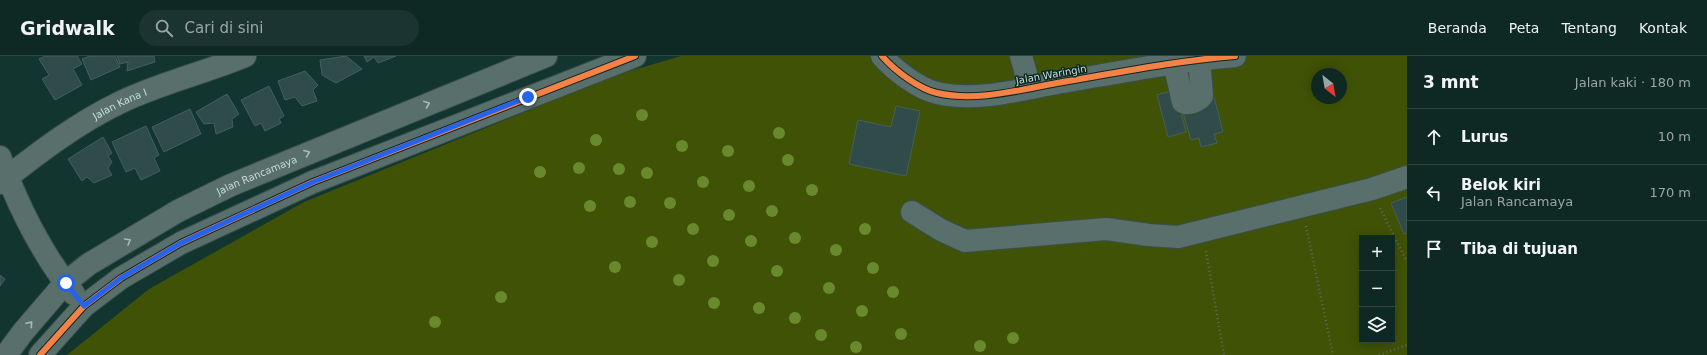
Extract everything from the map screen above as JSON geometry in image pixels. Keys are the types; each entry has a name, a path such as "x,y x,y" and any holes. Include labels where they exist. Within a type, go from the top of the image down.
{"street":[{"name":"Jalan Kana I","path":"4,180 67,134 122,101 150,89 206,71 245,56"},
{"name":"Jalan Rancamaya","path":"6,355 23,332 66,283 89,264 178,211 231,185 546,56"},
{"path":"40,355 84,306 121,278 167,251 313,182 635,56"},
{"name":"Jalan Waringin","path":"882,56 899,72 935,92 970,96 1030,88 1174,62 1235,56"},
{"path":"1021,56 1030,88"},
{"path":"1174,62 1183,102 1187,104 1198,100 1202,96 1199,59"},
{"path":"0,157 4,180 40,245 84,306"},
{"path":"912,212 941,230 965,241 1106,229 1149,235 1178,237 1372,189 1407,177"},
{"path":"231,185 246,213"}],"path":[{"path":"1372,189 1407,262"},
{"path":"1301,206 1333,355"},
{"path":"1203,231 1224,355"},
{"path":"1378,355 1407,345"}],"green space":[{"path":"681,56 1407,56 1407,355 67,355 149,289 304,202 613,76"}],"building":[{"path":"45,56 77,56 82,64 73,69 82,85 55,100 42,79 49,75 39,59"},
{"path":"90,56 115,56 120,67 91,80 82,59"},
{"path":"117,56 154,56 155,62 127,71 128,62 120,64"},
{"path":"346,56 362,69 336,83 322,75 320,60"},
{"path":"364,56 396,56 378,63 374,57 367,62"},
{"path":"305,71 318,85 313,90 317,101 302,106 295,97 285,100 278,81"},
{"path":"269,86 284,116 279,119 281,123 265,131 261,123 255,126 241,100"},
{"path":"1175,90 1186,132 1168,137 1157,95"},
{"path":"227,94 239,114 232,119 233,127 216,134 214,123 204,124 196,112"},
{"path":"1214,97 1223,132 1214,134 1217,143 1201,147 1199,138 1191,140 1181,106"},
{"path":"896,106 920,111 906,176 849,164 858,120 891,127"},
{"path":"190,109 201,134 164,152 152,127"},
{"path":"146,126 159,155 154,158 160,171 141,180 135,168 126,172 112,142"},
{"path":"103,137 112,153 108,156 112,162 108,168 112,175 94,183 87,177 82,181 68,159"},
{"path":"1407,197 1407,233 1404,234 1391,203"},
{"path":"0,275 5,279 0,286"}],"cycle path":[{"path":"40,355 84,306 121,278 181,243 313,182 635,56"},
{"path":"882,56 900,73 922,88 937,93 967,96 982,96 1013,92 1146,68 1235,56"}],"route":[{"path":"66,283 84,306 121,278 181,243 313,182 528,97"}]}
